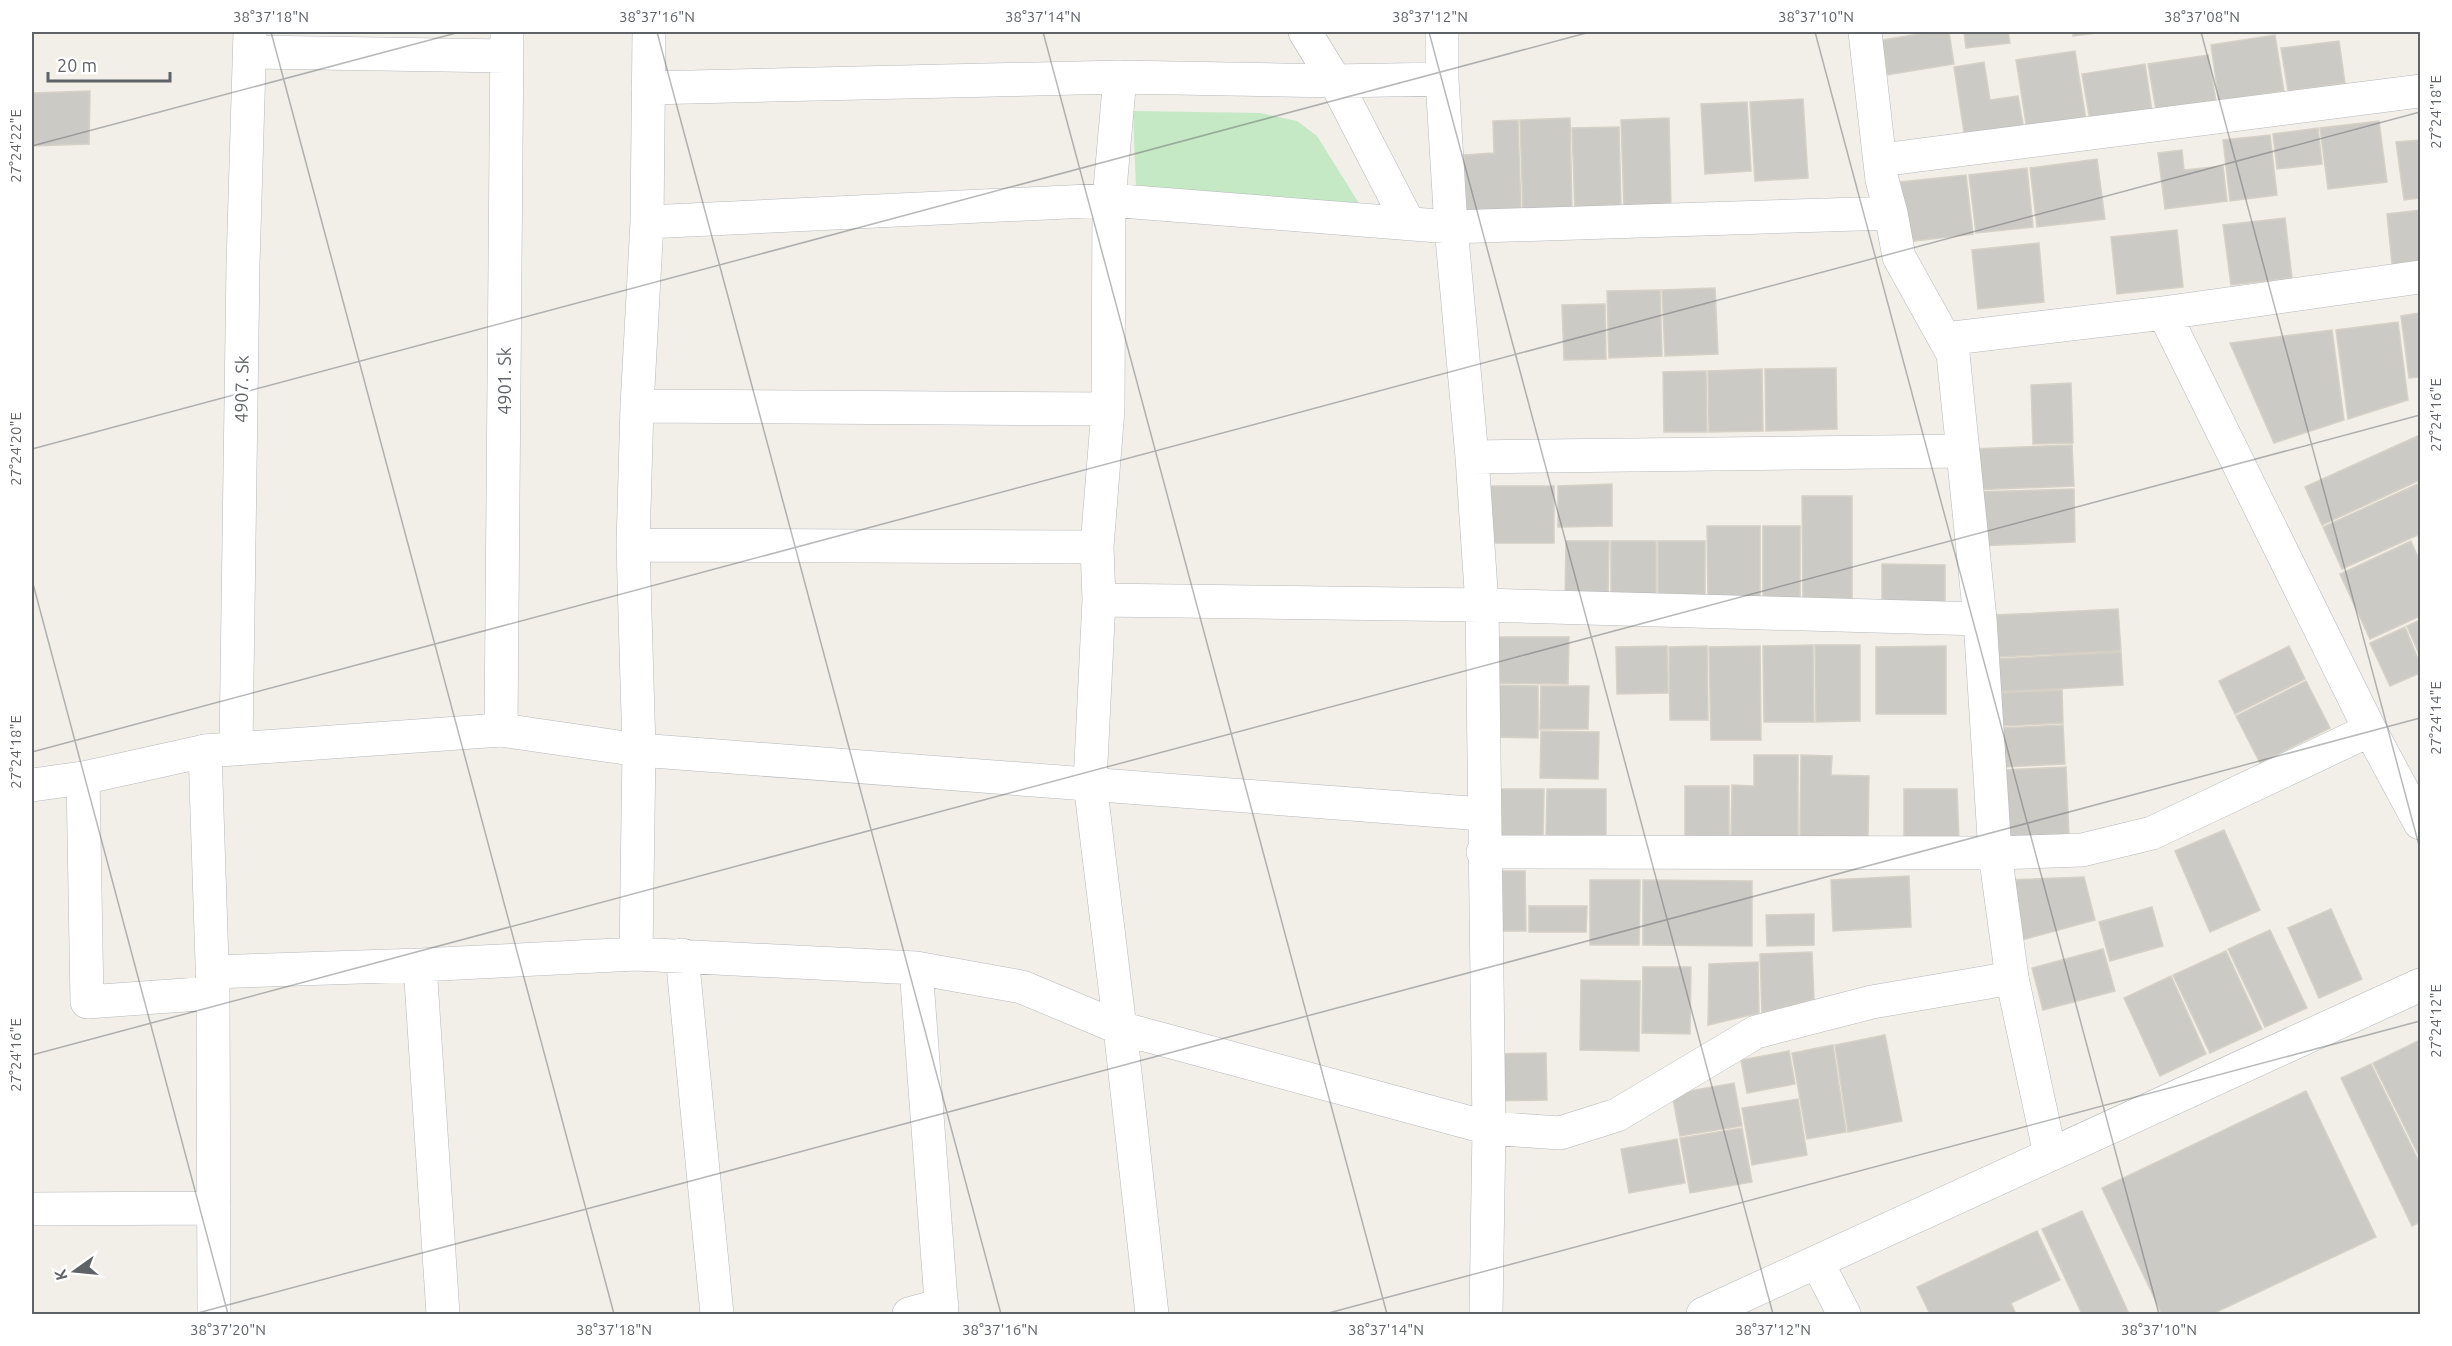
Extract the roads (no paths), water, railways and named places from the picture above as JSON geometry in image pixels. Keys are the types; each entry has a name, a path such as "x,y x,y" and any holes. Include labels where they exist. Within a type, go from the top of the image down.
{"street":[{"path":"636,954 639,750 633,545 637,406 647,222 649,32"},
{"path":"1305,32 1335,81 1409,224"},
{"path":"1442,32 1442,79 1451,227 1472,457 1482,605 1489,1128 1486,1314"},
{"path":"1865,32 1882,180 1892,213 1899,257 1953,354 1961,451 1980,619 1995,853 2012,978 2050,1154"},
{"path":"250,42 506,44"},
{"name":"4907. Sk","path":"214,1314 212,982 243,264 250,42"},
{"name":"4901. Sk","path":"501,730 506,44"},
{"path":"648,88 1120,77 1335,81 1442,79"},
{"path":"1120,77 1109,201 1108,409 1097,547 1099,600 1090,783 1152,1314"},
{"path":"1881,160 2421,91"},
{"path":"647,222 1109,201 1451,227 1670,222 1892,213"},
{"path":"1945,339 2164,313 2421,277"},
{"path":"2164,313 2370,730 2421,823"},
{"path":"637,406 1108,409"},
{"path":"1472,457 1961,451"},
{"path":"633,545 1097,547"},
{"path":"1099,600 1482,605 1980,619"},
{"path":"32,785 83,778 221,749 501,730 639,750 1483,814"},
{"path":"1484,852 1995,853 2082,850 2152,833 2370,730"},
{"path":"83,778 87,1002 212,982 420,965 636,954 916,968 1022,987 1120,1028 1489,1128 1560,1133 1617,1115 1756,1032 1872,1002 2012,978"},
{"path":"682,955 717,1314"},
{"path":"420,965 444,1314"},
{"path":"909,1314 942,1310 916,968"},
{"path":"1703,1314 2421,985"},
{"path":"32,1209 214,1208"},
{"path":"1817,1262 1844,1314"}]}
